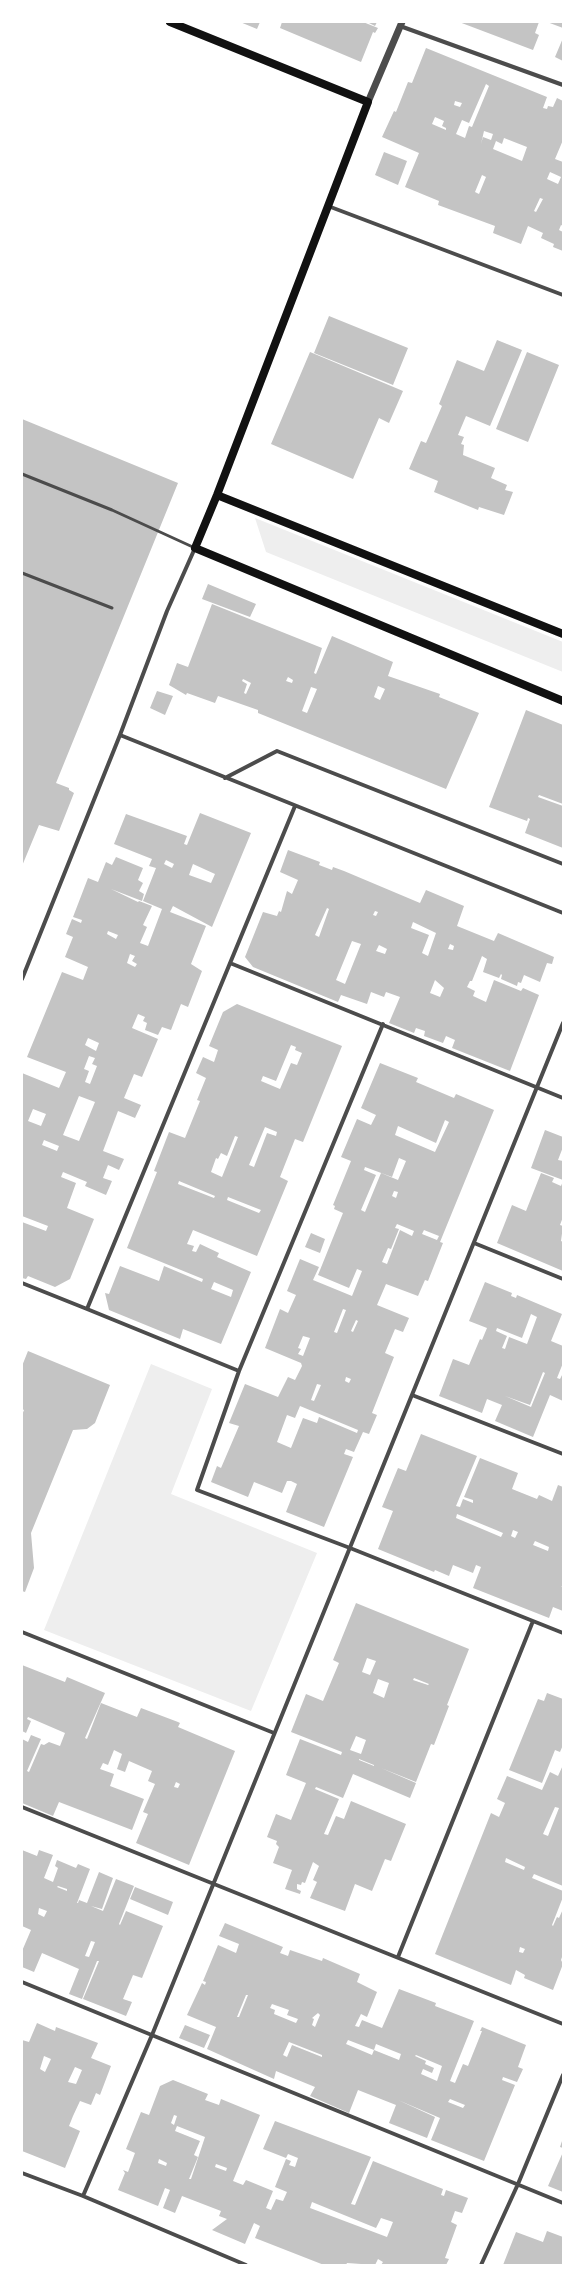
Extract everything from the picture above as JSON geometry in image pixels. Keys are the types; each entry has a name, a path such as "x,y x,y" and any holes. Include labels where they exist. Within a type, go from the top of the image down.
{"main road":[{"path":"170,22 368,102 217,495 195,548 563,701"},
{"path":"217,495 563,634"}],"street":[{"path":"368,102 401,24 563,85"},
{"path":"328,206 563,295"},
{"path":"22,979 120,735 167,612 195,548"},
{"path":"120,735 563,913"},
{"path":"225,778 277,751 563,864"},
{"path":"87,1309 295,806"},
{"path":"230,963 563,1098"},
{"path":"383,1024 239,1372 197,1490 350,1548 563,1633"},
{"path":"83,2196 152,2035 563,1024"},
{"path":"474,1243 563,1279"},
{"path":"22,1284 87,1309 239,1372"},
{"path":"412,1395 563,1454"},
{"path":"398,1957 533,1621"},
{"path":"22,1632 274,1733"},
{"path":"22,1807 563,2024"},
{"path":"22,1982 563,2203"},
{"path":"481,2265 518,2184 563,2075"},
{"path":"22,2173 83,2196 246,2265"}],"lane":[{"path":"22,474 112,510 195,548"},
{"path":"22,573 112,608"}],"shaded area":[{"path":"255,518 563,642 563,672 266,552"},
{"path":"151,1364 212,1389 171,1494 317,1553 251,1711 44,1630"}],"building":[{"path":"240,22 260,22 257,29"},
{"path":"282,22 363,22 378,28 375,33 373,32 361,62 280,28"},
{"path":"367,22 377,22 375,26"},
{"path":"459,22 539,22 535,33 539,35 533,50"},
{"path":"547,22 563,22 563,28"},
{"path":"563,38 563,61 555,57"},
{"path":"426,48 547,97 543,108 547,109 548,106 553,107 557,98 563,101 563,140 555,159 563,162 563,226 561,225 559,230 563,232 563,251 553,247 554,244 541,238 543,233 528,226 521,244 493,233 495,226 438,205 439,201 405,187 419,153 382,137 394,111 396,112 408,82 412,83","holes":["486,84 489,86 472,127 469,126 465,138 456,134 462,120 469,123","455,101 462,103 460,107 454,105","435,117 444,121 442,126 446,128 446,130 432,124","484,131 493,134 491,140 483,137 481,144","504,138 527,147 522,161 493,149 496,141 502,144","550,172 561,177 558,184 547,179","482,175 486,177 479,194 475,192","540,198 543,199 536,212 534,211"]},
{"path":"384,152 407,161 398,185 375,175"},
{"path":"329,316 408,348 393,385 314,353"},
{"path":"497,340 522,350 490,426 466,416 458,435 464,437 461,444 464,445 463,455 495,468 491,478 507,485 505,490 513,492 504,515 479,507 478,510 434,492 438,481 409,469 421,441 426,443 442,406 439,404 457,360 484,371"},
{"path":"310,352 403,391 389,423 379,418 353,479 271,444"},
{"path":"527,352 559,365 528,442 496,429"},
{"path":"22,419 178,483 56,783 69,788 69,790 74,793 59,831 39,825 22,866"},
{"path":"208,584 256,604 250,617 202,599"},
{"path":"212,604 322,648 314,673 316,674 332,636 393,662 388,676 440,694 439,697 479,713 446,789 258,713 258,710 218,696 215,703 187,693 186,695 169,685 177,663 188,667","holes":["288,677 293,680 292,683 286,681","243,679 251,683 246,694 244,693 247,684 242,681","378,686 385,689 380,700 374,697","311,687 317,689 307,713 302,711"]},
{"path":"157,691 173,696 165,715 150,708"},
{"path":"526,710 563,725 563,804 539,795 538,797 563,806 563,848 525,833 530,819 528,818 527,821 489,807"},
{"path":"200,813 251,833 212,927 173,906 170,912 206,926 191,964 202,971 188,1007 181,1004 171,1030 162,1027 158,1035 145,1030 147,1023 143,1021 145,1017 138,1014 132,1028 158,1039 142,1077 134,1074 124,1098 141,1105 135,1118 118,1111 103,1151 124,1159 119,1170 108,1165 103,1178 112,1181 106,1195 85,1186 87,1182 63,1172 61,1177 76,1183 67,1208 94,1219 70,1279 55,1287 28,1276 26,1279 22,1278 22,1222 46,1231 48,1226 22,1216 22,1073 59,1088 66,1072 27,1057 62,972 83,980 88,967 65,957 73,937 66,934 72,919 81,923 82,920 73,917 88,878 98,882 106,862 112,865 116,857 143,868 138,880 143,883 139,891 144,894 142,901 111,889 138,902 139,901 152,906 143,925 147,927 140,943 148,946 162,909 143,901 156,868 149,866 152,859 114,844 126,814 187,836 184,844 187,845","holes":["166,860 174,864 172,868 164,864","193,864 215,874 211,883 189,875","108,931 118,935 116,939 107,934","130,954 135,956 132,961 137,964 135,967 127,963","88,1038 99,1043 96,1051 85,1045","89,1056 95,1058 92,1064 97,1066 90,1084 85,1082 89,1071 84,1069","79,1096 95,1102 79,1141 63,1135","33,1109 46,1114 41,1126 28,1121","44,1140 59,1146 57,1151 42,1145"]},
{"path":"288,850 320,862 319,865 332,870 333,867 344,871 420,903 426,890 464,906 457,926 494,941 498,933 554,957 552,964 547,963 540,982 524,975 521,983 518,982 517,986 501,979 501,974 499,978 483,972 487,959 482,956 472,981 470,981 467,987 475,991 473,996 486,1002 494,980 521,991 523,988 539,995 510,1071 452,1048 455,1040 446,1036 443,1043 424,1036 425,1031 416,1028 414,1033 389,1023 400,997 386,992 384,997 371,992 367,1004 341,995 338,1002 253,967 245,957 263,912 277,916 279,911 281,912 287,891 292,894 298,880 280,872","holes":["327,908 329,909 319,937 315,935","375,911 378,912 376,916 373,915","413,922 436,933 428,956 422,953 429,935 411,928","352,941 361,944 345,984 336,980","450,944 454,946 453,950 448,949","379,945 387,949 385,954 376,951","435,980 444,988 440,997 430,993"]},
{"path":"237,1004 342,1046 303,1142 295,1139 280,1177 288,1181 257,1256 193,1230 187,1244 194,1246 192,1251 196,1252 200,1244 219,1253 217,1257 251,1272 221,1344 183,1329 180,1339 109,1310 105,1293 109,1294 120,1266 159,1281 164,1266 202,1282 203,1279 127,1248 157,1172 154,1171 169,1132 185,1138 200,1101 197,1100 206,1078 196,1073 203,1057 214,1062 218,1050 209,1046 223,1012","holes":["291,1045 296,1047 295,1050 302,1053 297,1065 291,1063 280,1089 261,1081 263,1076 276,1081","265,1127 277,1132 276,1136 267,1133 254,1167 249,1165","235,1136 238,1137 222,1177 211,1172 216,1158 218,1159 221,1153 227,1156","179,1181 215,1196 214,1198 178,1184","228,1197 261,1210 259,1213 227,1200","214,1282 233,1290 231,1297 211,1289"]},
{"path":"380,1063 418,1078 416,1082 454,1098 456,1094 494,1110 440,1242 443,1243 428,1281 425,1280 418,1296 386,1284 377,1305 409,1318 403,1332 395,1329 385,1353 394,1357 372,1413 377,1415 369,1434 363,1432 354,1452 346,1449 344,1454 353,1457 324,1527 286,1512 297,1484 291,1481 287,1481 282,1493 254,1482 248,1497 211,1482 217,1466 221,1468 239,1426 229,1423 245,1384 278,1397 288,1377 295,1380 302,1366 301,1363 265,1348 280,1309 288,1313 296,1295 287,1291 300,1259 319,1267 313,1280 352,1296 362,1271 357,1269 349,1288 318,1275 343,1213 334,1209 335,1206 333,1205 351,1161 341,1157 357,1119 371,1125 376,1115 361,1108","holes":["445,1120 449,1122 435,1152 395,1135 398,1126 436,1143","399,1158 406,1161 398,1180 381,1173 365,1212 361,1210 376,1175 364,1170 365,1167 392,1177","394,1191 398,1192 396,1198 392,1196","397,1224 414,1231 412,1236 400,1230 387,1264 382,1262 388,1248 391,1249 399,1229 395,1228","424,1230 439,1236 437,1240 422,1234","343,1309 346,1310 337,1333 334,1332","356,1320 358,1321 353,1332 351,1331","303,1336 310,1338 303,1356 298,1354 301,1349 298,1348","346,1377 351,1379 349,1383 345,1381","317,1384 321,1385 314,1401 311,1400","300,1406 358,1430 357,1433 319,1417 317,1423 303,1418 291,1448 277,1442 287,1415 295,1418"]},
{"path":"545,1130 563,1137 563,1147 558,1160 563,1161 563,1180 531,1168"},
{"path":"541,1173 554,1178 552,1182 561,1186 563,1181 563,1217 560,1225 563,1226 561,1241 563,1242 563,1271 497,1243 512,1205 526,1211"},
{"path":"311,1233 325,1239 320,1253 305,1247"},
{"path":"485,1282 512,1293 511,1296 516,1298 517,1295 562,1314 551,1341 563,1346 563,1363 557,1378 560,1379 563,1373 563,1401 550,1395 533,1437 495,1421 502,1405 487,1399 482,1413 439,1396 453,1359 469,1365 480,1339 482,1340 487,1328 469,1321","holes":["531,1314 537,1317 527,1344 509,1337 505,1349 502,1348 507,1336 496,1331 497,1328 522,1338","543,1372 545,1373 531,1407 505,1396 530,1405"]},
{"path":"28,1351 110,1385 95,1423 87,1429 73,1430 31,1533 34,1568 25,1592 22,1591 22,1415 24,1410 22,1409 22,1366"},
{"path":"421,1434 477,1456 456,1506 460,1507 463,1499 473,1503 473,1500 464,1497 480,1458 518,1473 512,1489 537,1499 539,1495 552,1501 558,1485 563,1487 563,1586 561,1586 563,1587 563,1611 553,1607 549,1618 473,1588 481,1567 476,1565 473,1573 453,1565 449,1576 435,1570 434,1572 378,1549 393,1511 382,1507 398,1468 406,1471","holes":["457,1514 496,1530 503,1533 501,1537 456,1518","513,1530 518,1532 515,1538 511,1536","535,1541 549,1547 548,1551 533,1545"]},
{"path":"356,1603 469,1649 447,1705 449,1706 434,1745 431,1744 416,1782 381,1768 416,1783 410,1798 353,1774 343,1798 316,1787 315,1789 339,1799 324,1834 328,1835 336,1816 344,1819 351,1801 406,1824 391,1861 385,1859 372,1891 355,1884 345,1911 310,1898 317,1882 313,1880 319,1866 313,1862 305,1883 302,1882 301,1885 297,1884 297,1889 301,1891 300,1894 285,1889 292,1870 273,1863 279,1847 276,1844 277,1841 267,1837 276,1814 291,1820 306,1783 286,1775 300,1739 341,1755 342,1752 291,1732 306,1694 323,1701 339,1663 333,1660","holes":["367,1658 376,1661 370,1675 362,1672","414,1678 429,1684 428,1685 413,1680","378,1679 389,1683 384,1698 373,1693","356,1736 366,1740 361,1754 350,1750","359,1759 374,1765 359,1760"]},
{"path":"22,1665 65,1682 67,1677 105,1693 85,1738 87,1739 101,1703 137,1717 141,1708 178,1722 180,1723 178,1727 235,1751 189,1865 136,1843 148,1814 143,1812 155,1784 148,1781 152,1771 129,1761 125,1772 117,1769 122,1754 114,1750 108,1765 103,1763 100,1769 114,1774 110,1786 144,1799 132,1830 59,1802 53,1816 22,1803 22,1739 28,1742 31,1735 41,1739 27,1771 29,1772 41,1744 44,1745 49,1742 60,1746 65,1733 28,1717 27,1719 31,1721 26,1733 22,1731","holes":["176,1782 180,1784 178,1788 174,1787"]},
{"path":"547,1693 563,1699 563,1745 560,1752 555,1750 542,1783 509,1770 538,1699 544,1701"},
{"path":"563,1765 563,1886 534,1874 532,1878 563,1891 563,1897 552,1925 553,1926 557,1917 559,1918 563,1909 563,1954 561,1960 563,1964 553,1990 524,1978 525,1975 516,1970 511,1985 435,1954 491,1813 499,1817 505,1803 497,1799 507,1776 542,1790 550,1772 558,1776","holes":["555,1807 559,1808 548,1836 543,1834","506,1858 525,1867 524,1870 505,1862","520,1947 525,1949 523,1953 519,1952"]},
{"path":"22,1850 37,1856 39,1850 53,1855 44,1878 53,1882 58,1868 55,1866 57,1860 76,1868 78,1864 90,1869 77,1903 79,1900 87,1903 99,1872 113,1878 102,1909 91,1906 103,1911 116,1879 134,1886 119,1924 120,1925 126,1911 163,1926 142,1978 133,1975 123,1999 132,2002 126,2016 83,1999 99,1961 97,1961 82,1999 69,1994 79,1969 42,1953 34,1972 22,1967 22,1951 31,1930 22,1926","holes":["57,1887 67,1889 67,1891","39,1908 47,1911 44,1917 38,1914","91,1941 95,1942 89,1957 85,1956"]},
{"path":"135,1887 173,1902 168,1915 130,1899"},
{"path":"225,1923 283,1947 280,1953 288,1956 290,1950 322,1961 323,1958 360,1974 357,1982 377,1992 367,2017 361,2014 355,2026 359,2027 362,2020 382,2028 399,1989 436,2003 435,2006 474,2021 450,2081 455,2083 463,2064 468,2066 482,2031 480,2031 482,2027 526,2045 518,2067 523,2069 517,2082 503,2077 502,2080 515,2085 484,2161 431,2140 440,2118 398,2100 435,2117 427,2138 389,2123 396,2105 358,2090 349,2113 310,2096 315,2087 276,2071 274,2079 207,2049 216,2027 187,2015 202,1983 205,1985 206,1982 203,1981 218,1945 236,1953 239,1944 219,1936","holes":["246,1995 248,1995 239,2017 237,2017","272,2004 289,2010 287,2015 298,2019 296,2023 274,2014 275,2010 270,2008","318,2013 320,2015 315,2027 312,2025 314,2019 312,2018","348,2040 374,2050 372,2055 346,2044","289,2042 322,2055 322,2057 292,2045 287,2057 283,2055","376,2044 401,2054 399,2060 374,2050","416,2055 442,2066 437,2081 421,2074 423,2069 432,2073 434,2068 425,2064 426,2061 415,2056","450,2099 465,2105 463,2108 448,2102"]},
{"path":"37,2023 55,2031 56,2027 98,2043 91,2058 111,2066 100,2095 96,2093 91,2105 80,2101 73,2116 69,2126 80,2131 65,2168 22,2151 22,2040 29,2042","holes":["44,2056 51,2059 45,2072 40,2069","75,2067 82,2070 76,2084 68,2082"]},
{"path":"185,2025 210,2035 204,2048 179,2038"},
{"path":"173,2080 208,2094 205,2100 219,2105 221,2099 260,2115 233,2181 243,2185 246,2180 273,2191 266,2208 271,2210 276,2199 283,2201 287,2192 275,2187 286,2159 291,2161 289,2165 295,2167 298,2158 288,2154 286,2158 263,2149 275,2121 371,2157 351,2204 355,2205 373,2161 443,2189 441,2195 444,2196 446,2190 468,2198 462,2213 455,2211 451,2222 457,2225 445,2258 449,2259 446,2265 381,2265 383,2262 378,2259 375,2265 347,2263 346,2265 324,2265 255,2238 260,2226 254,2223 245,2244 212,2230 227,2219 219,2216 221,2211 182,2196 175,2213 163,2208 170,2190 165,2188 158,2206 118,2190 125,2173 123,2170 128,2172 135,2153 126,2149 141,2112 149,2115 160,2086","holes":["174,2115 177,2116 174,2125 171,2123","177,2126 205,2137 191,2179 189,2179 198,2157 194,2155 200,2141 175,2131","159,2159 167,2163 166,2166 158,2163","216,2164 227,2168 226,2171 215,2167","312,2202 376,2228 381,2218 393,2222 387,2237 310,2208"]},
{"path":"563,2138 563,2148 560,2147"},
{"path":"563,2152 563,2192 548,2186"},
{"path":"547,2231 563,2237 563,2265 503,2265 516,2232 543,2242"}]}
